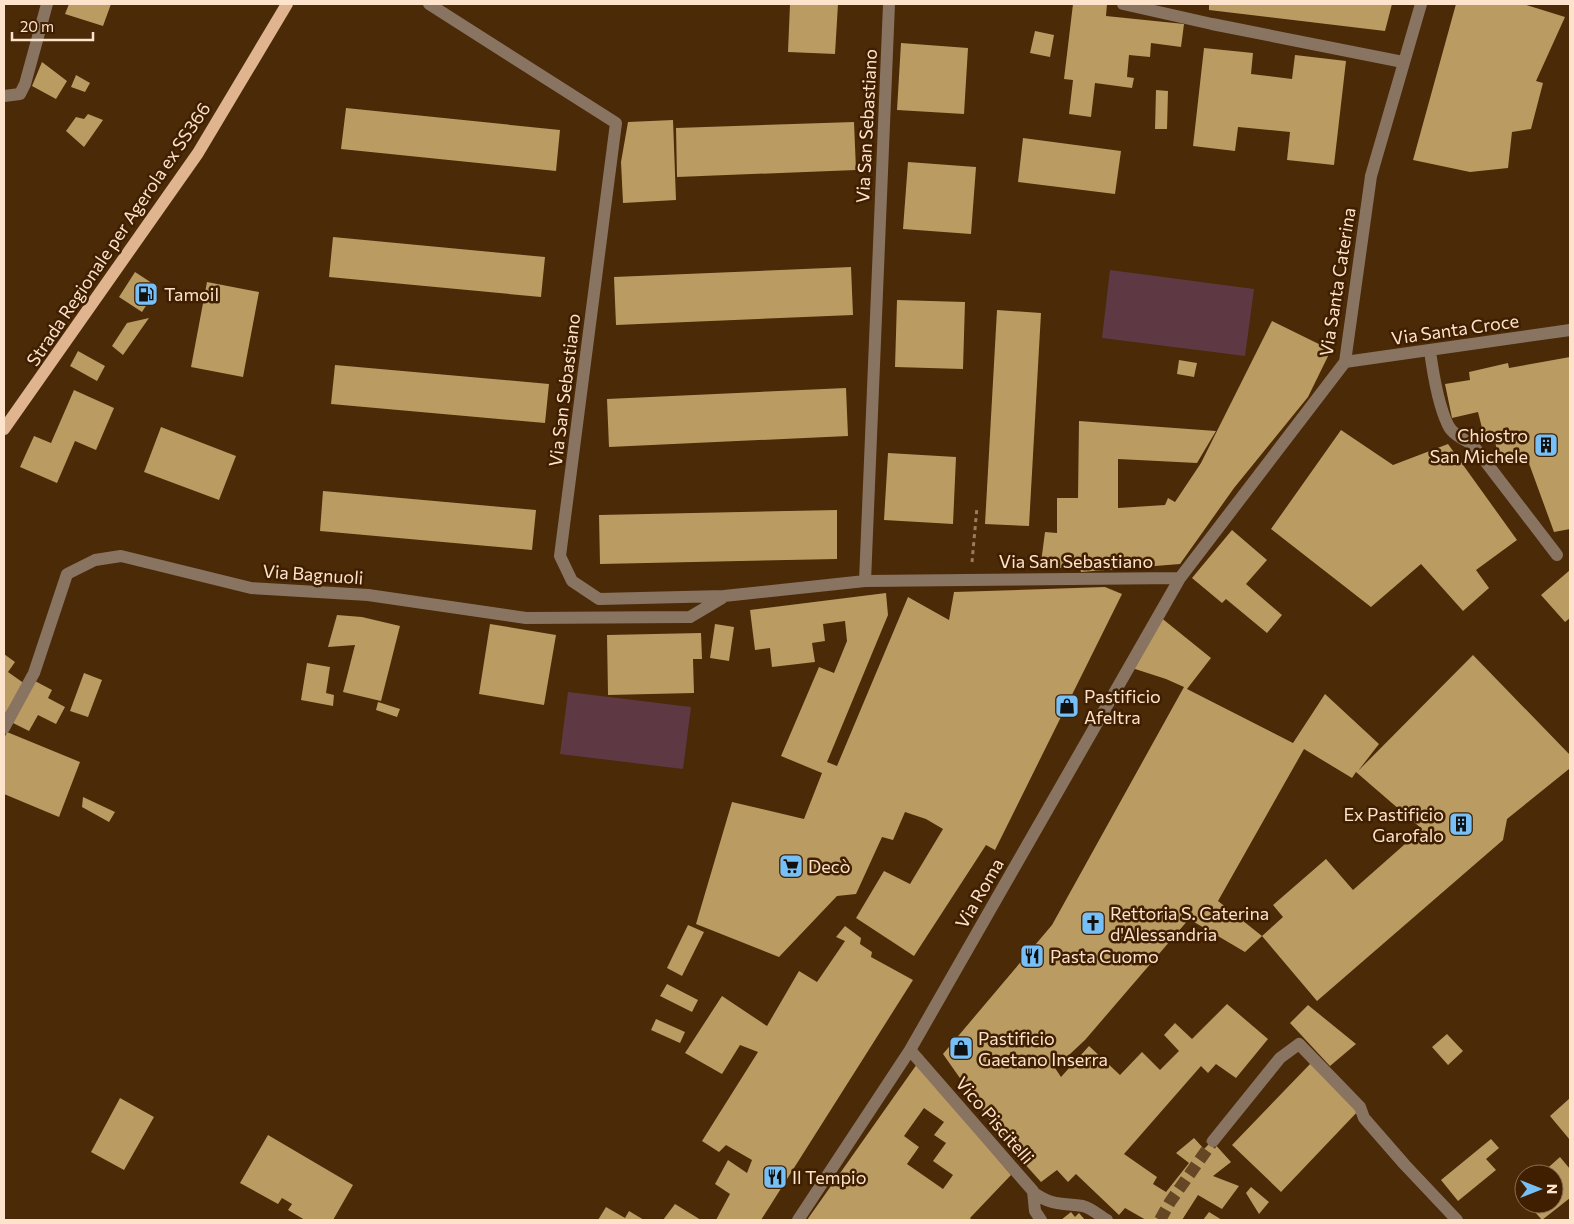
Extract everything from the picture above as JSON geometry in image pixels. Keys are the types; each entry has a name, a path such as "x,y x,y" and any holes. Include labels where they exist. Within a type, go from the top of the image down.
{"main road":[{"name":"Strada Regionale per Agerola ex SS366","path":"4,429 198,153 287,4"}],"street":[{"path":"4,96 20,94 25,84 47,4"},
{"name":"Via San Sebastiano","path":"429,4 616,123 560,556 572,581 599,598 724,596 865,581 971,578 1180,578"},
{"name":"Via San Sebastiano","path":"865,581 889,4"},
{"path":"1123,4 1212,24 1403,62"},
{"name":"Via Santa Caterina","path":"1180,578 1345,362 1371,176 1420,4"},
{"name":"Via Santa Croce","path":"1345,362 1570,330"},
{"path":"1430,351 1432,372 1448,426 1459,437 1472,444 1557,554"},
{"name":"Via Bagnuoli","path":"4,728 34,673 66,574 95,560 121,556 251,588 368,595 526,618 690,617 724,596"},
{"name":"Via Roma","path":"798,1220 910,1050 1180,578"},
{"path":"1213,1141 1280,1058 1299,1044 1360,1107 1364,1118 1404,1165 1457,1220"},
{"name":"Vico Piscitelli","path":"910,1050 1034,1192"},
{"path":"1034,1192 1035,1212 1040,1220"},
{"path":"1034,1192 1048,1202 1085,1206 1107,1220"}],"path":[{"name":"Via San Sebastiano","path":"971,578 978,507"}],"shaded area":[{"path":"1110,270 1254,289 1245,356 1102,338"},
{"path":"568,692 691,707 683,769 560,754"}],"building":[{"path":"69,4 111,4 103,26 65,14"},
{"path":"790,4 838,4 835,54 788,52"},
{"path":"1073,4 1107,4 1106,16 1184,24 1181,47 1151,43 1150,57 1129,55 1127,77 1134,78 1132,88 1095,83 1091,117 1069,114 1073,80 1064,79"},
{"path":"1209,4 1392,4 1385,31 1209,10"},
{"path":"1456,4 1523,4 1565,17 1536,81 1543,83 1531,129 1512,132 1508,168 1470,172 1413,160"},
{"path":"1035,31 1054,35 1050,57 1030,53"},
{"path":"901,43 968,48 964,114 897,110"},
{"path":"1204,48 1253,53 1251,74 1292,79 1295,55 1346,61 1334,165 1287,160 1290,132 1238,127 1235,151 1193,146"},
{"path":"42,62 67,81 56,99 32,86"},
{"path":"76,75 90,83 85,92 71,87"},
{"path":"1156,90 1168,91 1167,129 1155,129"},
{"path":"346,108 560,130 556,171 341,149"},
{"path":"88,114 103,120 84,147 66,131 76,117 84,119"},
{"path":"673,120 676,200 623,203 621,162 628,122"},
{"path":"854,122 856,170 677,177 676,128"},
{"path":"1023,138 1121,151 1115,194 1018,182"},
{"path":"908,162 976,167 971,234 903,229"},
{"path":"333,237 545,257 541,297 329,277"},
{"path":"851,267 853,315 616,325 614,277"},
{"path":"135,272 158,287 142,312 119,297"},
{"path":"207,282 259,292 243,377 191,367"},
{"path":"897,300 965,302 963,369 895,367"},
{"path":"997,310 1041,313 1029,526 985,524"},
{"path":"149,318 123,355 112,346 127,323"},
{"path":"1272,321 1331,350 1308,397 1234,488 1180,564 1081,572 1079,566 1040,570 1045,532 1057,533 1057,498 1078,498 1079,421 1216,431 1197,463 1118,459 1118,508 1165,505 1168,498 1175,502 1201,463"},
{"path":"78,351 105,366 97,381 70,366"},
{"name":"Chiostro San Michele","path":"1570,357 1570,529 1554,532 1527,458 1501,465 1494,438 1485,440 1478,412 1452,418 1445,384 1470,380 1469,372 1508,363 1509,368"},
{"path":"1179,360 1197,363 1194,377 1177,374"},
{"path":"335,365 549,384 545,423 331,404"},
{"path":"846,388 848,436 609,447 607,399"},
{"path":"74,390 114,408 96,450 75,441 57,483 20,467 34,436 51,443"},
{"path":"161,427 236,456 219,500 144,472"},
{"path":"1341,430 1393,465 1448,444 1517,540 1476,570 1489,588 1463,611 1421,564 1371,607 1271,529"},
{"path":"888,453 956,457 953,524 884,520"},
{"path":"323,491 536,510 532,550 320,531"},
{"path":"837,510 837,559 600,564 599,515"},
{"path":"1232,530 1267,560 1246,584 1282,615 1267,633 1226,599 1222,603 1192,578"},
{"path":"1570,570 1570,618 1565,622 1541,595"},
{"path":"1105,587 1122,594 995,850 986,845 914,956 856,918 884,871 910,884 943,829 926,819 905,812 893,840 882,837 856,894 837,896 779,957 696,924 732,802 804,819 822,773 781,756 819,667 834,673 847,641 845,621 823,624 825,641 812,643 815,662 772,667 770,648 755,650 750,610 886,593 888,615 827,762 837,766 908,597 949,620 954,592"},
{"path":"337,615 362,617 400,626 381,701 343,692 355,645 328,647"},
{"path":"1159,616 1211,658 1187,689 1293,743 1325,694 1379,744 1358,771 1473,655 1570,755 1569,769 1507,819 1503,840 1317,1001 1262,936 1245,952 1189,919 1085,1040 1055,1068 1061,1077 1089,1046 1120,1075 1142,1052 1160,1070 1179,1051 1164,1035 1175,1023 1192,1039 1227,1004 1268,1039 1236,1078 1216,1064 1208,1073 1201,1066 1124,1154 1157,1177 1153,1184 1166,1192 1189,1163 1176,1153 1194,1138 1204,1149 1212,1141 1231,1162 1213,1176 1239,1186 1222,1209 1198,1195 1182,1220 1146,1220 1125,1208 1119,1215 1076,1174 1068,1182 1057,1170 1041,1182 1005,1142 943,1054 1052,925 1184,687 1132,668","holes":["1304,749 1352,778 1356,772 1422,829 1353,890 1326,859 1273,905 1283,917 1262,936 1218,901"]},
{"path":"490,624 556,635 544,705 479,694"},
{"path":"715,624 734,627 729,661 710,658"},
{"path":"701,633 702,659 693,659 694,693 608,695 607,635"},
{"path":"4,654 15,662 8,672 25,684 4,715"},
{"path":"307,663 330,667 326,693 334,695 333,706 301,700"},
{"path":"84,673 102,680 88,717 70,711"},
{"path":"35,681 52,690 48,698 65,707 56,724 38,715 29,731 13,723"},
{"path":"378,702 400,709 397,717 376,710"},
{"path":"7,732 80,762 59,817 4,794 4,738"},
{"path":"83,797 115,812 109,822 82,807"},
{"path":"688,925 704,932 682,976 667,968"},
{"path":"845,926 861,938 860,944 872,952 871,957 913,980 761,1220 716,1220 730,1194 715,1184 728,1160 747,1173 752,1160 726,1145 719,1152 702,1141 758,1052 740,1045 722,1074 685,1053 722,996 767,1026 799,971 817,982 845,941 836,937"},
{"path":"667,984 698,1000 692,1012 660,996"},
{"path":"1308,1005 1356,1044 1330,1066 1290,1023"},
{"path":"656,1019 685,1032 680,1043 651,1030"},
{"path":"1447,1034 1463,1051 1448,1065 1432,1047"},
{"path":"1311,1063 1360,1109 1281,1192 1232,1145"},
{"path":"917,1064 1011,1175 970,1218 972,1220 807,1220","holes":["924,1108 944,1122 934,1135 946,1143 933,1161 953,1175 943,1189 907,1164 919,1147 904,1136"]},
{"path":"120,1098 154,1117 124,1170 91,1152"},
{"path":"1570,1098 1570,1140 1550,1116"},
{"path":"268,1135 353,1185 333,1220 305,1220 288,1210 292,1204 282,1198 278,1204 240,1183"},
{"path":"1491,1139 1499,1148 1486,1159 1496,1170 1458,1201 1441,1180"},
{"path":"1560,1157 1570,1169 1570,1198 1564,1203 1564,1164 1552,1164"},
{"path":"1251,1187 1269,1202 1259,1214 1246,1193"},
{"path":"675,1204 701,1220 663,1220"},
{"path":"606,1207 625,1218 629,1211 644,1220 598,1220"},
{"path":"1071,1212 1075,1217 1079,1213 1085,1220 1061,1220"},
{"path":"1209,1212 1222,1220 1203,1220"},
{"path":"1537,1214 1550,1214 1542,1220"}],"tunnel":[{"path":"1160,1220 1170,1202 1213,1141"}],"place":[{"name":"Tamoil","path":"146,294"},
{"name":"Chiostro San Michele","path":"1546,445"},
{"name":"Pastificio Afeltra","path":"1067,706"},
{"name":"Ex Pastificio Garofalo","path":"1461,824"},
{"name":"Decò","path":"791,866"},
{"name":"Rettoria S. Caterina d'Alessandria","path":"1093,923"},
{"name":"Pasta Cuomo","path":"1032,956"},
{"name":"Pastificio Gaetano Inserra","path":"961,1048"},
{"name":"Il Tempio","path":"775,1177"}]}
